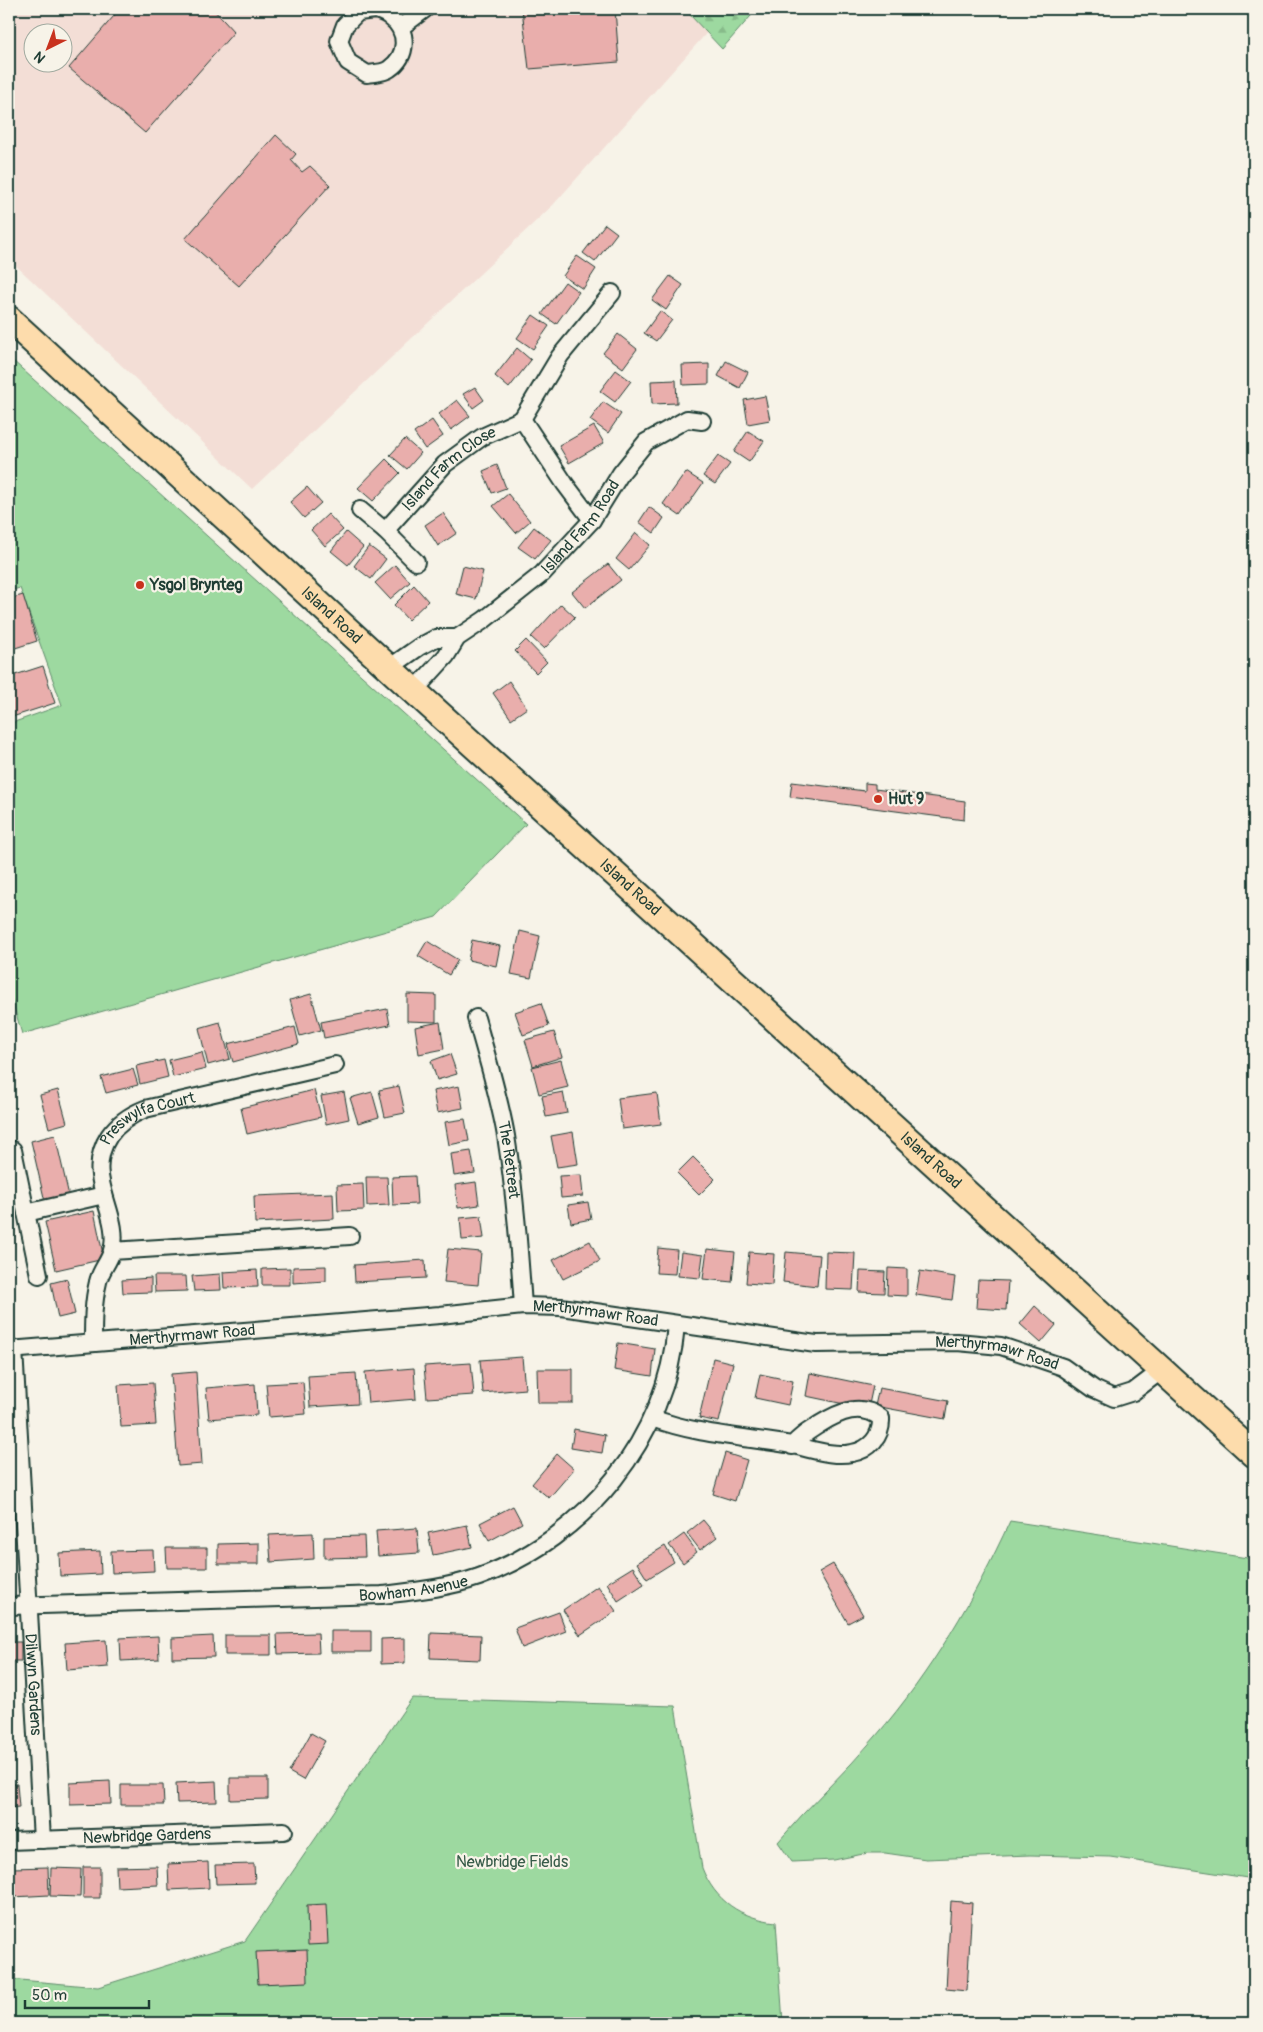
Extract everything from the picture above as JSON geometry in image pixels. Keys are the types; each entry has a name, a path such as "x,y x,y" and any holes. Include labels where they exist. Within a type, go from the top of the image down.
{"main road":[{"name":"Island Road","path":"9,319 414,692 1254,1454"}],"street":[{"path":"401,27 425,9"},
{"path":"357,10 376,10 390,16 401,27 406,44 400,58 388,70 367,74 348,62 340,41 345,26 357,10"},
{"path":"592,520 565,484 522,419 560,356 612,293"},
{"name":"Island Farm Close","path":"385,531 445,464 482,437 522,419"},
{"name":"Island Farm Road","path":"414,692 446,656 457,638 484,620 542,574 592,520 621,473 646,442 687,419 702,421"},
{"path":"360,510 385,531 416,562"},
{"name":"Island Farm Road","path":"389,668 419,647 436,638 457,638"},
{"name":"The Retreat","path":"476,1018 494,1080 506,1135 517,1222 523,1306"},
{"name":"Preswylfa Court","path":"93,1343 93,1314 98,1281 112,1251 112,1232 99,1173 102,1151 112,1132 127,1118 145,1109 335,1065"},
{"path":"13,1150 39,1275"},
{"path":"26,1213 104,1195"},
{"path":"112,1251 350,1236"},
{"name":"Merthyrmawr Road","path":"11,1349 430,1316 523,1306 561,1307 816,1344 957,1342 1002,1346 1063,1367 1094,1389 1114,1398 1133,1392 1162,1370"},
{"name":"Bowham Avenue","path":"9,1606 382,1595 429,1590 454,1584 503,1567 526,1555 569,1525 588,1508 615,1477 652,1418 666,1385 674,1352 676,1325"},
{"name":"Dilwyn Gardens","path":"11,1349 42,1840"},
{"path":"652,1418 668,1424 704,1432 838,1455 864,1450 872,1444 881,1425 881,1418 868,1410 858,1409 834,1415 799,1437 792,1446"},
{"name":"Newbridge Gardens","path":"9,1841 284,1831"}],"shaded area":[{"path":"9,9 728,9 553,205 252,489 9,259"}],"green space":[{"path":"702,9 757,9 722,49 690,15"},
{"name":"Ysgol Brynteg","path":"12,360 526,824 436,917 22,1034 9,990 9,724 62,705 20,588 9,591 9,361"},
{"path":"1010,1521 1254,1559 1254,1879 1110,1857 1030,1855 926,1859 885,1853 868,1853 834,1860 792,1862 778,1842 864,1750 916,1686 967,1606"},
{"name":"Newbridge Fields","path":"412,1698 675,1706 702,1868 714,1890 731,1906 751,1917 776,1922 783,2023 9,2023 9,1979 98,1987 245,1941"}],"building":[{"path":"120,9 213,9 234,32 145,133 72,71 72,65"},
{"path":"522,9 615,9 619,62 529,69"},
{"path":"276,135 296,154 291,160 302,172 310,166 330,185 239,286 185,239"},
{"path":"605,224 617,233 595,262 583,253"},
{"path":"577,256 596,269 583,289 563,276"},
{"path":"670,276 683,285 666,310 652,300"},
{"path":"565,282 579,292 556,324 542,314"},
{"path":"660,311 672,320 656,341 644,333"},
{"path":"533,315 549,326 533,349 517,338"},
{"path":"618,334 637,349 623,368 603,353"},
{"path":"517,348 531,360 509,388 495,376"},
{"path":"726,361 748,372 740,388 718,376"},
{"path":"709,364 709,384 683,385 682,365"},
{"path":"616,370 631,381 615,402 600,391"},
{"path":"676,380 677,403 652,404 651,381"},
{"path":"475,387 484,400 473,408 463,394"},
{"path":"765,396 770,420 748,424 744,400"},
{"path":"457,400 470,416 451,430 439,414"},
{"path":"603,402 621,414 608,433 590,420"},
{"path":"432,420 443,436 425,449 414,433"},
{"path":"594,426 604,443 569,463 559,446"},
{"path":"748,431 764,441 749,462 734,452"},
{"path":"405,439 421,453 407,469 390,455"},
{"path":"718,456 730,464 715,484 703,476"},
{"path":"386,459 400,473 373,501 358,488"},
{"path":"497,465 506,488 492,493 483,471"},
{"path":"686,472 703,483 680,516 663,504"},
{"path":"307,487 321,503 304,518 290,502"},
{"path":"508,494 530,521 516,533 493,506"},
{"path":"649,507 664,518 654,533 639,522"},
{"path":"443,513 457,533 438,546 425,525"},
{"path":"328,514 343,530 325,546 311,530"},
{"path":"534,527 551,540 535,559 518,547"},
{"path":"346,532 363,547 348,565 331,551"},
{"path":"636,533 650,545 629,570 616,559"},
{"path":"369,546 386,559 371,579 354,566"},
{"path":"608,564 621,580 585,608 572,592"},
{"path":"395,565 410,582 390,599 375,583"},
{"path":"463,566 483,571 476,599 456,594"},
{"path":"414,585 428,601 408,620 394,605"},
{"path":"23,595 37,641 9,650 9,599"},
{"path":"561,604 575,617 544,649 531,637"},
{"path":"526,640 547,662 536,673 515,651"},
{"path":"43,666 55,703 9,718 9,677"},
{"path":"509,681 527,708 511,719 493,693"},
{"name":"Hut 9","path":"792,782 865,791 865,783 875,784 875,789 965,801 964,820 790,797"},
{"path":"520,931 540,936 531,978 511,974"},
{"path":"472,940 500,946 496,966 468,960"},
{"path":"427,941 458,960 449,975 418,956"},
{"path":"311,994 321,1030 300,1036 290,1000"},
{"path":"407,994 436,995 436,1022 407,1021"},
{"path":"541,1003 549,1026 523,1035 515,1012"},
{"path":"387,1009 390,1025 324,1038 321,1022"},
{"path":"220,1022 230,1059 208,1065 199,1028"},
{"path":"440,1022 444,1049 419,1054 415,1027"},
{"path":"295,1027 299,1044 233,1062 228,1044"},
{"path":"554,1032 562,1057 533,1066 525,1040"},
{"path":"202,1052 206,1069 173,1077 169,1060"},
{"path":"450,1054 457,1074 437,1080 431,1061"},
{"path":"164,1060 168,1077 140,1084 136,1066"},
{"path":"561,1060 568,1087 539,1094 532,1067"},
{"path":"133,1069 138,1085 106,1093 101,1077"},
{"path":"399,1086 405,1113 385,1117 379,1090"},
{"path":"459,1086 463,1108 437,1113 433,1091"},
{"path":"58,1090 67,1123 49,1128 40,1095"},
{"path":"314,1090 321,1117 247,1134 241,1108"},
{"path":"344,1092 349,1119 326,1124 321,1096"},
{"path":"372,1092 379,1117 358,1123 350,1098"},
{"path":"563,1092 567,1113 546,1117 542,1096"},
{"path":"657,1093 661,1124 622,1129 618,1098"},
{"path":"465,1119 469,1141 449,1145 445,1122"},
{"path":"573,1132 578,1164 557,1167 551,1136"},
{"path":"55,1135 69,1196 45,1202 31,1141"},
{"path":"471,1151 475,1173 454,1176 451,1154"},
{"path":"693,1157 715,1179 699,1195 677,1173"},
{"path":"581,1175 583,1196 561,1198 559,1176"},
{"path":"415,1176 417,1204 393,1205 392,1177"},
{"path":"366,1177 387,1177 389,1205 367,1206"},
{"path":"476,1182 479,1205 458,1208 455,1185"},
{"path":"363,1184 364,1210 338,1211 337,1185"},
{"path":"333,1193 334,1219 255,1223 254,1196"},
{"path":"588,1202 591,1219 571,1223 568,1205"},
{"path":"94,1211 104,1259 56,1270 45,1222"},
{"path":"481,1216 484,1238 462,1240 460,1218"},
{"path":"590,1241 600,1261 563,1279 553,1260"},
{"path":"658,1248 677,1250 675,1274 656,1273"},
{"path":"448,1249 481,1252 478,1285 444,1282"},
{"path":"707,1249 735,1252 732,1282 703,1279"},
{"path":"681,1252 703,1255 700,1278 678,1276"},
{"path":"749,1252 774,1254 772,1285 746,1283"},
{"path":"786,1252 820,1255 817,1286 783,1282"},
{"path":"826,1252 855,1253 853,1290 825,1289"},
{"path":"425,1260 426,1278 355,1282 354,1265"},
{"path":"326,1266 326,1281 293,1283 293,1267"},
{"path":"290,1268 290,1285 262,1285 262,1269"},
{"path":"888,1268 907,1269 907,1296 887,1295"},
{"path":"257,1270 258,1287 224,1288 223,1272"},
{"path":"860,1271 885,1272 884,1293 859,1292"},
{"path":"920,1271 955,1277 952,1300 916,1295"},
{"path":"220,1274 221,1290 194,1291 192,1276"},
{"path":"154,1276 186,1276 187,1291 155,1292"},
{"path":"151,1278 151,1292 123,1293 122,1280"},
{"path":"67,1279 75,1314 58,1318 51,1283"},
{"path":"978,1280 1008,1281 1006,1310 976,1308"},
{"path":"9,1281 11,1281 12,1302 9,1302"},
{"path":"1035,1306 1056,1325 1041,1343 1020,1324"},
{"path":"618,1343 655,1349 652,1376 614,1370"},
{"path":"522,1357 525,1389 483,1393 480,1360"},
{"path":"713,1358 733,1363 719,1422 699,1418"},
{"path":"471,1363 474,1395 427,1398 424,1366"},
{"path":"414,1368 416,1399 368,1403 365,1372"},
{"path":"537,1369 573,1369 573,1403 538,1403"},
{"path":"196,1372 202,1464 178,1466 171,1374"},
{"path":"356,1373 358,1404 310,1407 308,1376"},
{"path":"810,1373 873,1386 868,1409 806,1396"},
{"path":"760,1374 793,1381 788,1405 755,1398"},
{"path":"303,1382 306,1414 269,1417 266,1384"},
{"path":"153,1383 156,1425 121,1427 118,1385"},
{"path":"255,1384 257,1415 209,1419 206,1388"},
{"path":"879,1388 948,1401 945,1419 875,1406"},
{"path":"574,1429 605,1435 602,1453 571,1448"},
{"path":"725,1453 747,1460 735,1501 713,1494"},
{"path":"557,1454 574,1469 549,1498 532,1484"},
{"path":"513,1506 522,1523 489,1541 480,1523"},
{"path":"703,1520 717,1537 700,1550 687,1533"},
{"path":"467,1525 472,1547 433,1555 428,1533"},
{"path":"417,1528 419,1553 378,1556 376,1531"},
{"path":"313,1533 314,1559 271,1562 269,1535"},
{"path":"684,1534 697,1552 683,1563 669,1545"},
{"path":"364,1536 365,1557 324,1558 324,1537"},
{"path":"259,1543 259,1564 218,1564 218,1544"},
{"path":"665,1546 674,1562 647,1579 637,1563"},
{"path":"166,1548 207,1548 207,1568 167,1568"},
{"path":"153,1550 154,1571 112,1573 111,1551"},
{"path":"100,1551 101,1574 60,1576 59,1553"},
{"path":"833,1564 863,1615 848,1623 819,1572"},
{"path":"633,1567 644,1584 618,1601 607,1583"},
{"path":"598,1586 616,1611 580,1635 563,1610"},
{"path":"559,1612 566,1631 522,1648 515,1628"},
{"path":"331,1631 371,1631 371,1652 331,1652"},
{"path":"318,1633 319,1653 278,1654 277,1634"},
{"path":"431,1633 481,1635 480,1660 430,1658"},
{"path":"225,1635 271,1635 271,1655 225,1655"},
{"path":"158,1636 159,1659 121,1661 120,1638"},
{"path":"213,1636 214,1657 172,1658 172,1638"},
{"path":"405,1638 405,1663 381,1664 381,1639"},
{"path":"106,1640 108,1667 67,1670 65,1643"},
{"path":"9,1642 21,1642 21,1661 9,1661"},
{"path":"311,1733 325,1741 303,1780 289,1772"},
{"path":"230,1778 268,1778 268,1799 230,1800"},
{"path":"110,1781 111,1804 70,1805 70,1783"},
{"path":"216,1781 217,1802 177,1803 176,1783"},
{"path":"9,1784 17,1784 19,1807 9,1808"},
{"path":"121,1785 163,1785 164,1805 121,1805"},
{"path":"208,1862 209,1888 169,1890 168,1864"},
{"path":"254,1864 255,1883 216,1884 215,1865"},
{"path":"157,1866 158,1885 117,1887 116,1867"},
{"path":"48,1867 49,1895 13,1897 12,1868"},
{"path":"83,1867 100,1867 100,1898 83,1898"},
{"path":"51,1868 81,1869 80,1897 50,1896"},
{"path":"951,1901 972,1903 967,1991 946,1989"},
{"path":"326,1904 328,1944 308,1945 307,1905"},
{"path":"307,1950 308,1982 258,1984 256,1952"}],"place":[{"name":"Ysgol Brynteg","path":"140,585"},
{"name":"Hut 9","path":"878,799"}]}
